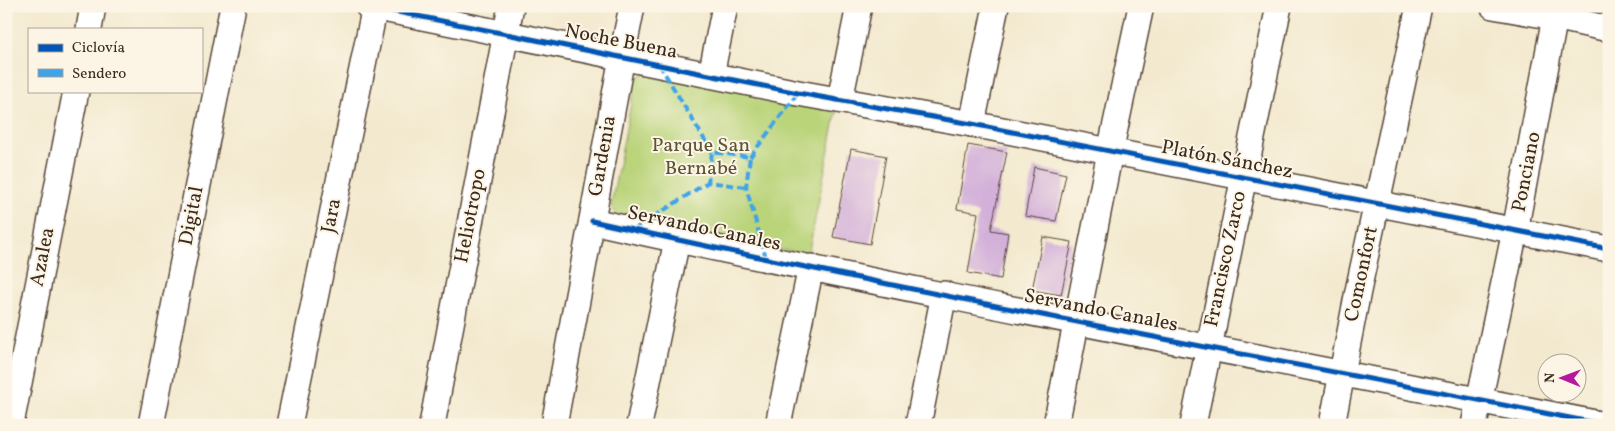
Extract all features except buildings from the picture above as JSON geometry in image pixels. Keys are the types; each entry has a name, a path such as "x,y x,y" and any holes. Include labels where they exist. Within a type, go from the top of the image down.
{"street":[{"path":"88,28 93,6"},
{"name":"Digital","path":"151,425 233,6"},
{"name":"Heliotropo","path":"432,425 511,6"},
{"name":"Gardenia","path":"554,425 632,6"},
{"path":"711,74 725,6"},
{"path":"840,100 859,6"},
{"path":"972,124 996,6"},
{"path":"1056,425 1140,6"},
{"name":"Francisco Zarco","path":"1193,425 1279,6"},
{"name":"Comonfort","path":"1332,425 1419,6"},
{"path":"1493,6 1556,12 1609,29"},
{"name":"Noche Buena","path":"372,7 840,100"},
{"name":"Jara","path":"289,425 372,7"},
{"name":"Ponciano","path":"1474,425 1515,231 1556,12"},
{"name":"Azalea","path":"11,424 76,92"},
{"name":"Platón Sánchez","path":"840,100 972,124 1609,249"},
{"name":"Servando Canales","path":"592,221 1076,321 1605,425"},
{"path":"639,425 677,240"},
{"path":"778,425 811,267"},
{"path":"918,425 944,294"}],"green space":[{"name":"Parque San Bernabé","path":"650,71 837,109 808,255 617,218 611,205 636,78"}],"marked path":[{"path":"659,64 712,152"},
{"path":"750,157 798,93"},
{"path":"746,187 708,182 712,152 750,157 746,187 766,258"},
{"path":"633,230 708,182"}],"cycle path":[{"path":"368,6 798,93 972,124 1609,249"},
{"path":"592,221 971,301 1605,425"}]}
